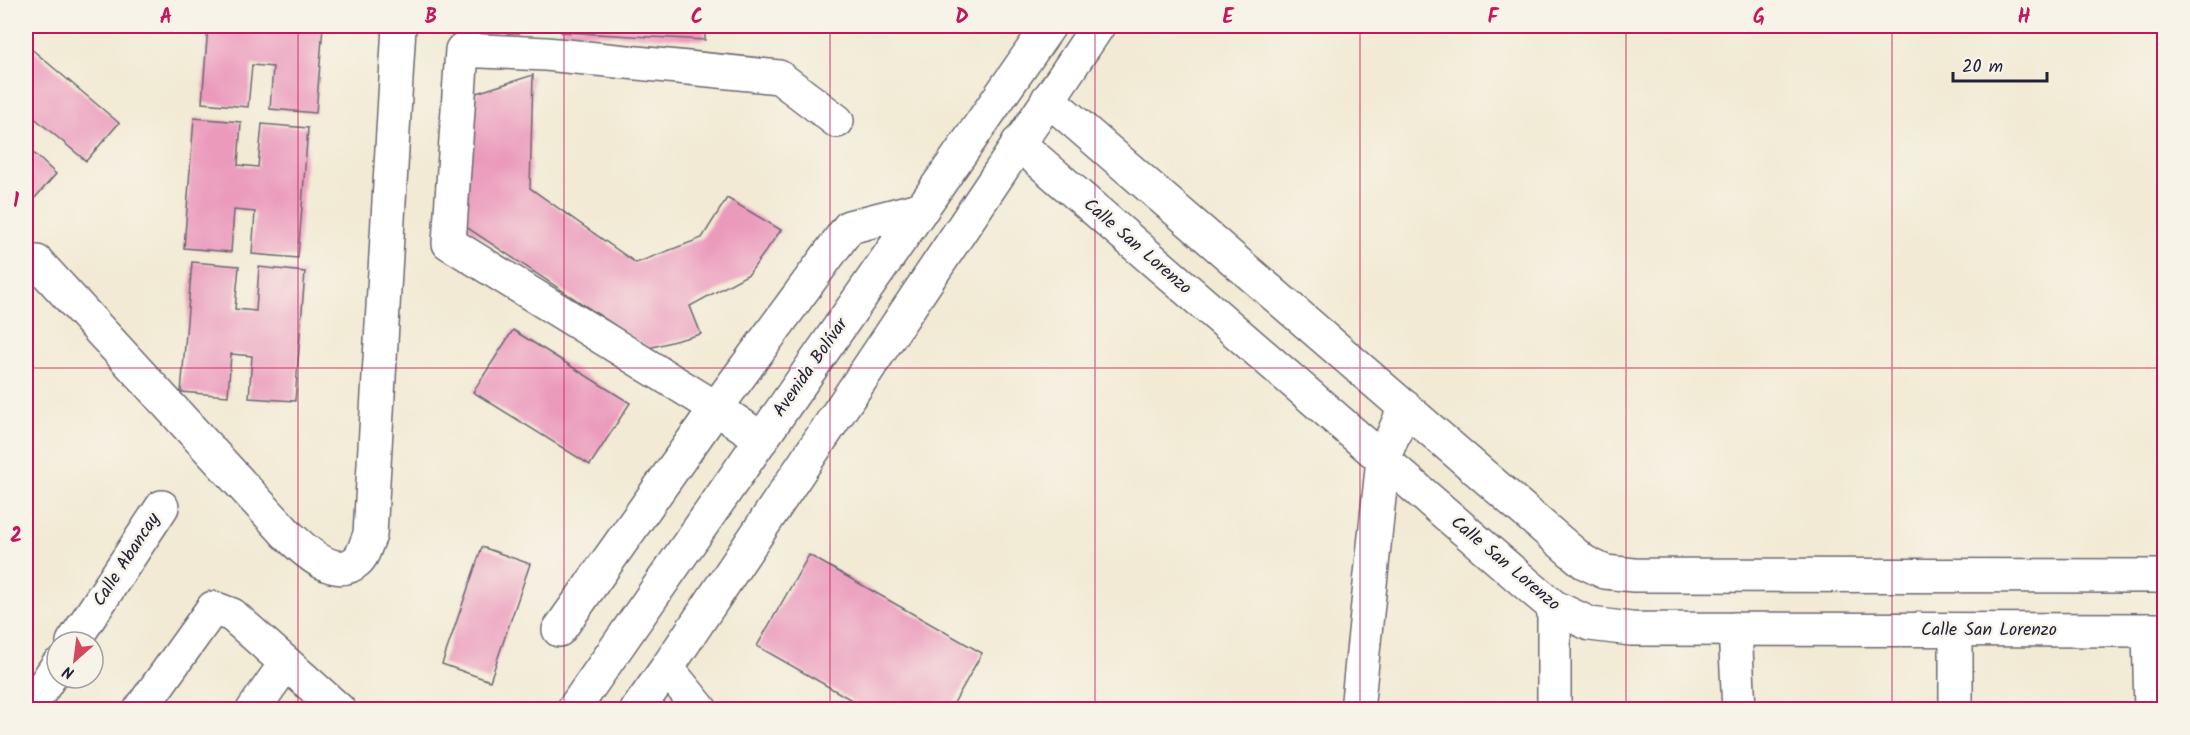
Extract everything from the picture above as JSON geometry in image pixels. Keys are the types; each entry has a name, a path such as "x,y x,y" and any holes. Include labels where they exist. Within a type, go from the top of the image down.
{"street":[{"path":"37,262 287,534 313,558 334,566 347,567 358,561 370,535 399,26"},
{"name":"Avenida Bolívar","path":"573,710 1049,26"},
{"path":"637,710 1098,26"},
{"path":"762,439 450,243 462,50 547,40 779,77 837,121"},
{"path":"1048,99 1584,562 1605,572 1634,575 2164,576"},
{"name":"Calle San Lorenzo","path":"1018,143 1554,608 1590,624 1631,629 2157,630"},
{"path":"559,630 716,408 849,227 923,208"},
{"path":"1357,710 1383,459 1404,407"},
{"name":"Calle Abancay","path":"81,630 162,507"},
{"path":"140,710 213,608 232,615 339,710"},
{"path":"1554,608 1554,710"},
{"path":"1735,629 1739,710"},
{"path":"1956,630 1956,710"},
{"path":"2151,710 2157,630"},
{"path":"253,710 286,663"},
{"path":"667,668 701,710"},
{"path":"35,707 45,688"}],"building":[{"path":"208,26 323,26 316,113 270,109 273,67 252,65 248,107 202,103"},
{"path":"443,26 518,26 518,33 442,29"},
{"path":"562,26 705,26 705,40 561,32"},
{"path":"29,47 119,123 86,161 26,111 26,50"},
{"path":"533,75 530,188 636,263 702,238 727,198 781,230 749,274 690,306 701,334 649,348 454,219 467,96"},
{"path":"194,118 241,122 238,165 258,167 262,124 308,128 298,258 252,254 255,212 234,210 231,252 184,248"},
{"path":"26,146 56,174 26,208"},
{"path":"192,262 239,266 235,309 256,311 259,267 305,272 295,401 249,398 252,356 231,354 228,396 181,392"},
{"path":"513,330 630,403 590,465 473,392"},
{"path":"482,547 530,564 490,681 442,664"},
{"path":"809,555 982,653 950,710 869,710 757,646"}]}
